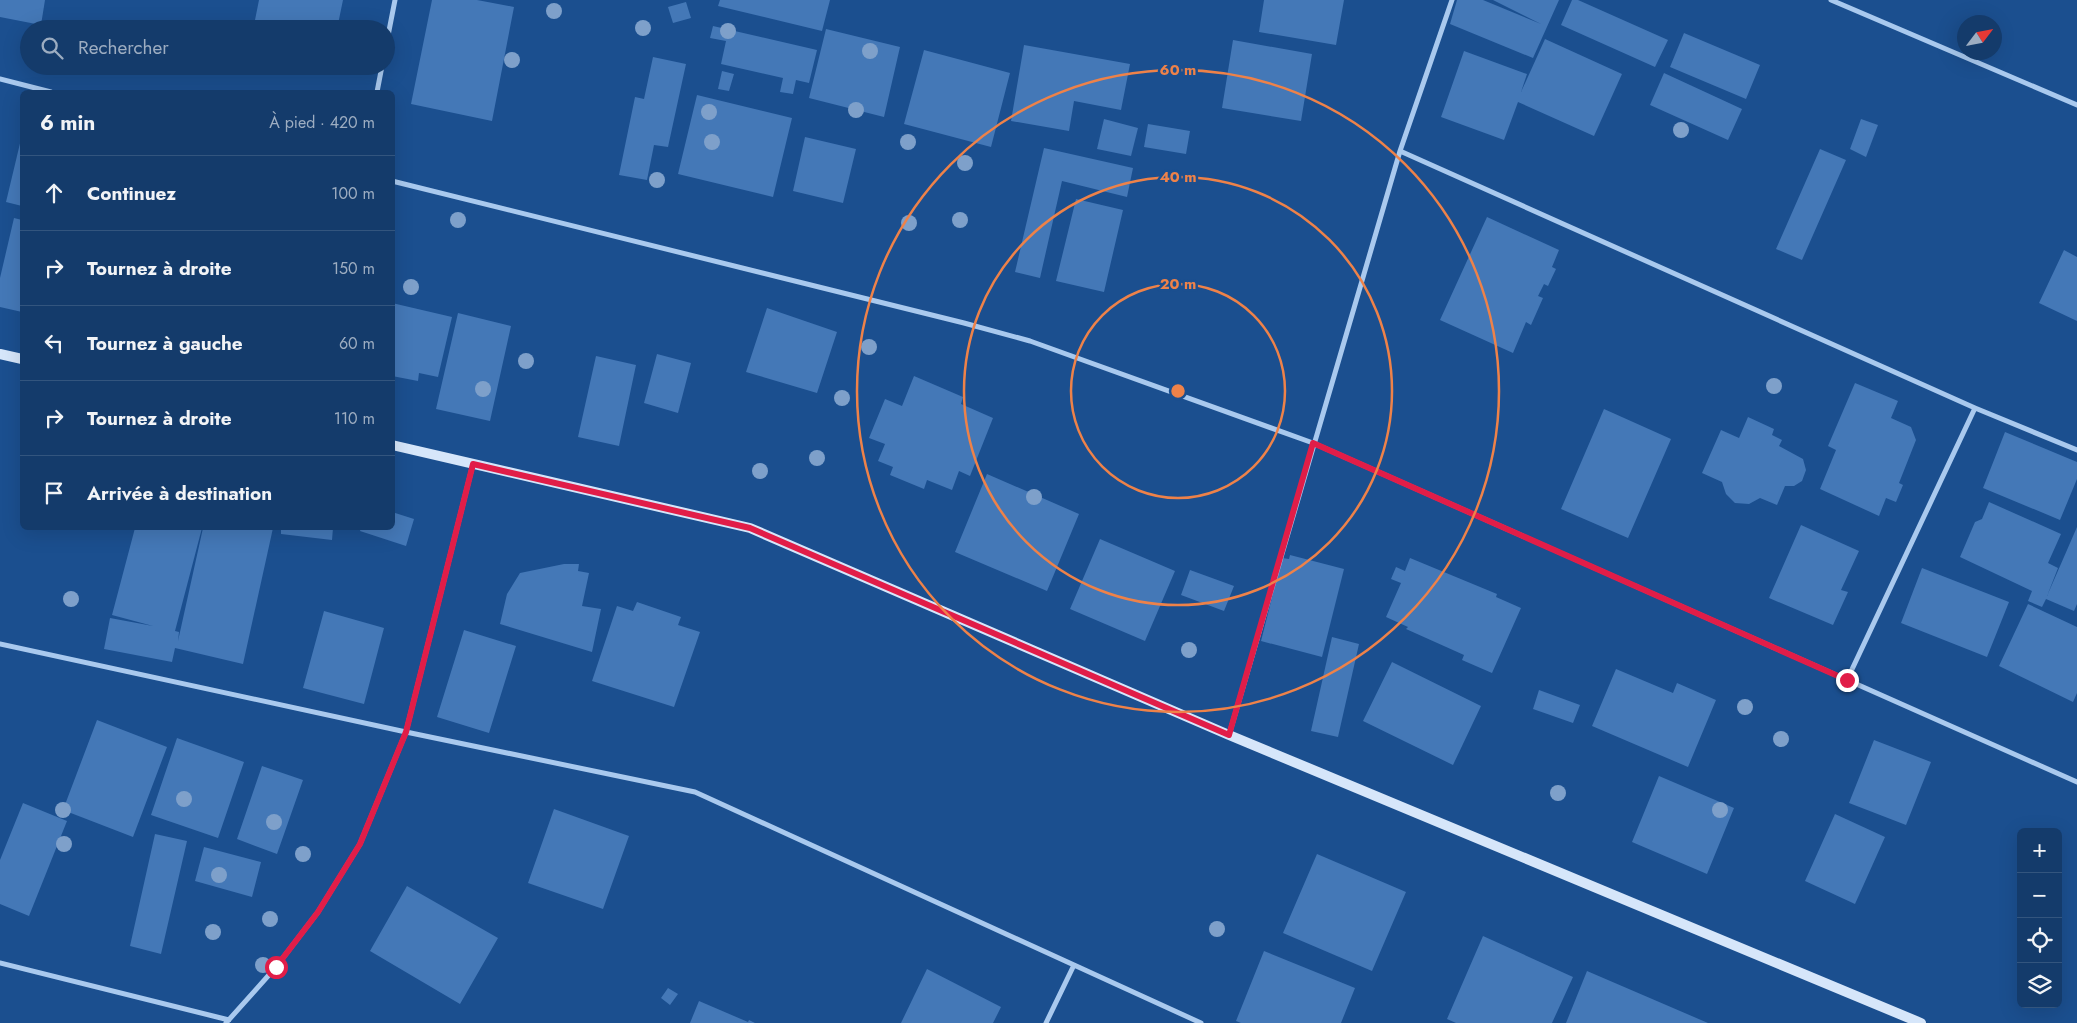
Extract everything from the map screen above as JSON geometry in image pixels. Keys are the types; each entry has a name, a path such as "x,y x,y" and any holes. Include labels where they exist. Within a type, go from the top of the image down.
{"main road":[{"path":"0,354 20,359"},
{"path":"395,446 750,528 1229,735 1921,1023"}],"street":[{"path":"391,20 395,0"},
{"path":"1229,735 1400,151 1452,0"},
{"path":"1831,0 2077,105"},
{"path":"377,90 380,75"},
{"path":"0,79 43,90"},
{"path":"1400,151 1975,408 2077,450"},
{"path":"395,182 974,325 1030,341 1313,443 2077,782"},
{"path":"1847,680 1975,408"},
{"path":"0,963 227,1022 276,967 318,912 360,844 406,732 473,464"},
{"path":"0,644 406,732 695,792 1201,1023"},
{"path":"1046,1023 1074,965"}],"building":[{"path":"0,0 45,0 42,20 20,21 0,17"},
{"path":"259,0 343,0 339,20 255,20"},
{"path":"432,0 477,0 514,7 492,121 411,104"},
{"path":"720,0 830,0 822,31 718,6"},
{"path":"1264,0 1344,0 1336,45 1259,32"},
{"path":"1457,0 1483,0 1541,24 1493,0 1559,0 1533,58 1450,24"},
{"path":"1572,0 1578,0 1668,40 1655,67 1561,25"},
{"path":"686,2 691,18 673,23 668,7"},
{"path":"713,26 817,50 809,83 796,80 793,94 780,92 783,78 721,64 726,41 710,38"},
{"path":"826,29 900,47 884,117 809,98"},
{"path":"1684,33 1760,65 1746,99 1670,67"},
{"path":"1545,39 1622,74 1594,136 1518,102 1504,140 1441,117 1464,51 1527,74 1521,92"},
{"path":"1233,40 1312,54 1301,121 1222,108"},
{"path":"1024,45 1130,64 1121,110 1074,101 1069,131 1011,121"},
{"path":"924,50 1010,73 991,147 904,124"},
{"path":"653,57 686,64 668,147 654,145 647,180 619,175 635,97 644,99"},
{"path":"722,71 734,74 729,91 718,89"},
{"path":"1664,73 1742,109 1728,140 1650,105"},
{"path":"697,95 792,118 773,197 678,174"},
{"path":"1104,119 1138,128 1131,156 1097,149"},
{"path":"1861,119 1878,125 1866,157 1850,149"},
{"path":"1148,124 1190,131 1186,154 1144,147"},
{"path":"805,137 856,149 843,203 793,191"},
{"path":"20,143 20,206 6,202"},
{"path":"1044,148 1133,168 1127,197 1062,181 1040,278 1015,272"},
{"path":"1820,149 1846,160 1802,260 1776,249"},
{"path":"1076,199 1123,210 1104,292 1056,281"},
{"path":"1487,217 1559,250 1552,267 1556,269 1548,286 1544,284 1538,296 1543,298 1531,325 1526,322 1513,353 1440,320"},
{"path":"14,218 20,220 20,312 0,307 0,278"},
{"path":"2064,250 2077,257 2077,321 2039,303"},
{"path":"395,304 452,317 438,377 419,373 418,381 395,377"},
{"path":"767,308 837,332 817,393 746,372"},
{"path":"458,313 511,326 490,421 436,409"},
{"path":"657,354 691,363 678,413 644,403"},
{"path":"596,356 636,365 619,446 578,437"},
{"path":"914,376 963,397 961,404 993,418 970,476 959,471 952,490 927,480 924,489 890,475 893,467 878,461 885,444 869,438 885,399 902,406"},
{"path":"1855,383 1898,401 1891,418 1911,427 1916,440 1899,483 1903,485 1896,502 1886,498 1879,516 1820,489 1836,450 1828,446"},
{"path":"1604,409 1671,439 1628,538 1561,509"},
{"path":"1748,417 1774,429 1772,435 1782,440 1779,446 1803,459 1806,470 1802,481 1794,486 1785,486 1777,505 1760,498 1749,504 1735,503 1726,494 1722,482 1702,473 1721,430 1739,438"},
{"path":"2005,432 2077,462 2077,479 2060,520 1983,488"},
{"path":"987,474 1079,514 1047,591 955,552"},
{"path":"1989,502 2061,534 2048,563 2058,568 2047,596 2077,527 2077,604 2074,611 2046,599 2042,607 2028,601 2032,591 1960,557 1975,522 1982,519"},
{"path":"395,513 414,519 406,546 360,531 395,530"},
{"path":"1801,525 1859,551 1841,590 1848,592 1833,625 1769,598"},
{"path":"134,530 201,530 175,631 179,632 178,641 203,530 273,530 243,664 175,648 172,662 104,649 110,618 153,626 112,615"},
{"path":"281,530 333,530 332,540 281,534"},
{"path":"1100,539 1175,571 1145,641 1070,609"},
{"path":"1290,555 1344,569 1322,657 1261,641 1282,558 1289,559"},
{"path":"1410,558 1497,594 1496,597 1521,608 1492,673 1462,660 1464,655 1406,629 1408,627 1386,617 1401,583 1391,579 1396,567 1405,571"},
{"path":"564,564 579,564 578,571 589,573 582,606 601,609 592,652 500,624 507,594 520,573"},
{"path":"1922,568 2009,602 1987,657 1901,623"},
{"path":"1190,570 1234,586 1224,611 1181,595"},
{"path":"637,602 681,617 678,625 700,632 674,707 592,681 617,606 633,611"},
{"path":"2028,604 2077,627 2077,693 2073,702 1999,666"},
{"path":"324,611 384,628 364,704 303,688"},
{"path":"464,630 516,646 489,733 437,717"},
{"path":"1332,637 1359,644 1338,737 1311,731"},
{"path":"1392,662 1481,706 1453,765 1363,721"},
{"path":"1616,669 1673,693 1677,683 1716,700 1688,767 1592,726"},
{"path":"1539,690 1580,705 1573,723 1533,709"},
{"path":"97,720 167,747 133,837 63,810"},
{"path":"177,738 244,762 218,838 151,815"},
{"path":"1874,740 1931,762 1906,825 1849,803"},
{"path":"262,766 303,780 277,854 237,839"},
{"path":"1659,776 1734,808 1707,874 1632,842"},
{"path":"23,803 67,821 29,916 0,904 0,860"},
{"path":"554,809 629,836 603,909 528,883"},
{"path":"1835,814 1885,837 1855,904 1805,881"},
{"path":"155,834 187,841 161,954 130,946"},
{"path":"204,847 261,862 252,897 195,881"},
{"path":"1317,854 1406,892 1372,971 1283,933"},
{"path":"407,886 498,938 460,1004 370,951"},
{"path":"1483,936 1573,977 1552,1023 1456,1023 1447,1019"},
{"path":"1264,951 1355,988 1341,1023 1241,1023 1236,1021"},
{"path":"927,969 1001,1007 993,1023 901,1023"},
{"path":"1587,971 1708,1023 1566,1023"},
{"path":"668,988 678,994 670,1005 661,998"},
{"path":"699,1001 748,1022 749,1020 755,1023 690,1023"}],"route":[{"path":"276,967 318,912 360,844 406,732 473,464 750,528 1229,735 1313,443 1847,680"}]}
